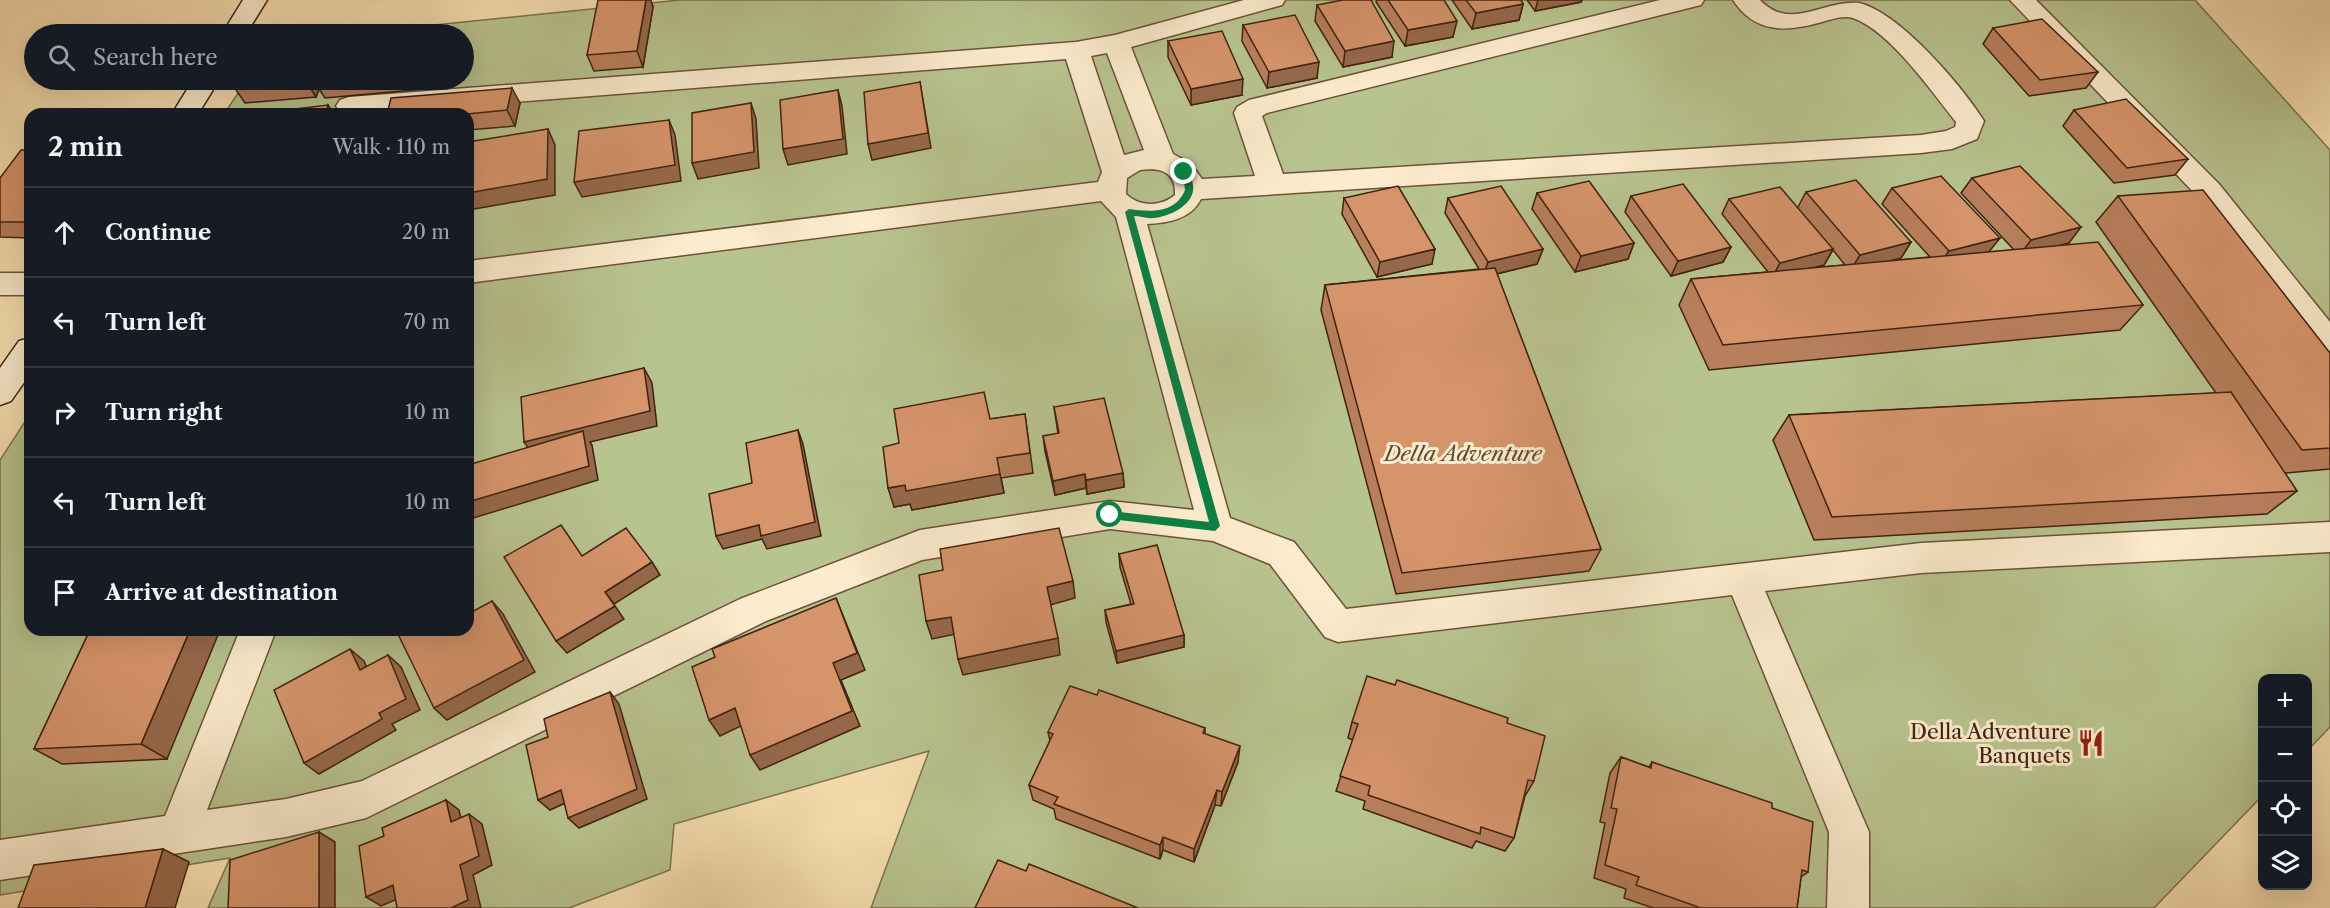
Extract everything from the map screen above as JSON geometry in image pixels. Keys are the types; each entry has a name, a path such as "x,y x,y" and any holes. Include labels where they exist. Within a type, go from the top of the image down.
{"street":[{"path":"240,24 255,0"},
{"path":"349,106 1076,50 1116,43 1273,0"},
{"path":"1272,184 1248,113 1258,106 1692,0"},
{"path":"1190,190 1921,144 1952,140 1967,132 1970,121 1892,30 1874,17 1853,9 1778,23 1762,16 1745,0"},
{"path":"2022,0 2209,191 2330,344"},
{"path":"1116,43 1162,161"},
{"path":"1076,50 1171,359 1215,526"},
{"path":"189,108 200,90"},
{"path":"474,271 1118,191 1154,215 1167,213 1185,200 1190,190 1189,181 1184,172 1162,161 1136,161 1118,191"},
{"path":"0,284 24,284"},
{"path":"0,392 24,358"},
{"path":"0,860 286,818 366,799 753,610 920,545 1110,515 1215,526 1282,553 1338,626 1921,558 2330,537"},
{"path":"1742,578 1849,832 1848,908"},
{"path":"178,834 256,636"}],"green space":[{"name":"Della Adventure","path":"680,0 2195,0 2330,150 2330,727 2312,746 2312,674 2258,674 2258,800 2154,908 871,908 929,751 674,824 670,870 569,908 208,908 230,858 0,895 0,460 24,423 24,636 474,636 474,108 228,108 240,90 474,90 474,24 444,24"}],"building":[{"path":"598,0 646,0 637,51 587,55"},
{"path":"1343,0 1371,0 1394,41 1345,51 1317,5"},
{"path":"1388,0 1444,0 1457,21 1408,30"},
{"path":"1466,0 1521,0 1523,4 1476,13"},
{"path":"1295,15 1319,62 1269,72 1243,25"},
{"path":"2042,19 2098,72 2040,80 1993,28"},
{"path":"1222,31 1243,79 1191,89 1168,41"},
{"path":"920,82 928,133 868,144 864,92"},
{"path":"512,88 507,110 474,113 474,108 388,108 391,98"},
{"path":"838,90 843,139 783,149 780,100"},
{"path":"2126,99 2188,159 2127,168 2074,110"},
{"path":"751,103 754,152 692,163 692,113"},
{"path":"328,105 327,108 303,108"},
{"path":"669,120 675,165 574,182 579,131"},
{"path":"548,129 547,179 474,192 474,141"},
{"path":"21,150 24,150 24,222 0,222 0,178"},
{"path":"2020,166 2081,227 2031,240 1972,178"},
{"path":"1941,176 2000,238 1949,251 1892,188"},
{"path":"1856,180 1911,242 1860,255 1806,192"},
{"path":"1589,181 1634,243 1581,256 1537,193"},
{"path":"1683,184 1731,247 1678,261 1631,196"},
{"path":"1398,186 1435,249 1380,262 1344,198"},
{"path":"1501,186 1543,249 1488,262 1448,198"},
{"path":"1780,187 1833,249 1780,263 1729,199"},
{"path":"2203,190 2330,353 2330,448 2302,450 2118,196"},
{"path":"2098,242 2143,305 1723,345 1691,279"},
{"path":"1495,268 1601,549 1402,573 1325,285"},
{"path":"644,368 650,411 524,442 521,397"},
{"path":"984,392 990,419 1025,414 1030,453 997,458 1000,474 906,491 905,485 888,488 883,447 899,443 894,409"},
{"path":"2231,392 2297,491 1832,517 1789,415"},
{"path":"1104,398 1123,473 1086,480 1085,474 1053,481 1043,436 1059,433 1054,407"},
{"path":"798,430 815,522 761,536 759,525 716,536 709,494 752,483 746,443"},
{"path":"583,431 589,466 474,500 474,463"},
{"path":"561,525 582,556 626,528 652,562 605,592 615,606 556,641 504,557"},
{"path":"1059,528 1073,581 1047,587 1058,638 958,659 951,617 926,621 919,575 943,570 940,549"},
{"path":"1157,545 1184,635 1116,651 1105,610 1134,604 1119,554"},
{"path":"836,598 857,653 833,663 852,711 750,755 735,708 709,720 692,667 715,657 712,649"},
{"path":"492,601 524,660 434,708 399,636 474,636 474,611"},
{"path":"87,636 187,636 141,744 34,749"},
{"path":"350,649 360,670 388,655 406,699 379,713 382,719 304,763 274,690"},
{"path":"1367,676 1395,685 1397,680 1508,718 1507,723 1545,736 1534,781 1528,780 1514,838 1481,827 1480,834 1368,795 1370,786 1340,776 1358,724 1352,722"},
{"path":"1070,686 1097,695 1099,690 1205,728 1203,733 1240,746 1222,792 1217,790 1194,849 1163,837 1160,845 1054,804 1058,797 1029,785 1053,734 1048,732"},
{"path":"610,692 637,789 568,818 561,790 538,800 526,745 548,737 544,719"},
{"path":"1621,757 1651,768 1652,762 1772,803 1772,808 1813,822 1808,872 1802,870 1797,908 1701,908 1636,885 1639,877 1605,865 1617,809 1611,808"},
{"path":"446,800 451,822 469,814 479,856 460,865 468,900 451,908 397,908 393,885 366,897 359,846 384,836 382,828"},
{"path":"319,832 319,908 228,908 230,860"},
{"path":"163,849 145,908 18,908 34,865"},
{"path":"998,860 1026,871 1029,864 1138,908 975,908"}],"place":[{"name":"Della Adventure Banquets","path":"2091,743"}],"route":[{"path":"1110,515 1215,526 1129,212 1154,215 1167,213 1177,207 1185,200 1190,190 1189,181 1184,172"}]}
